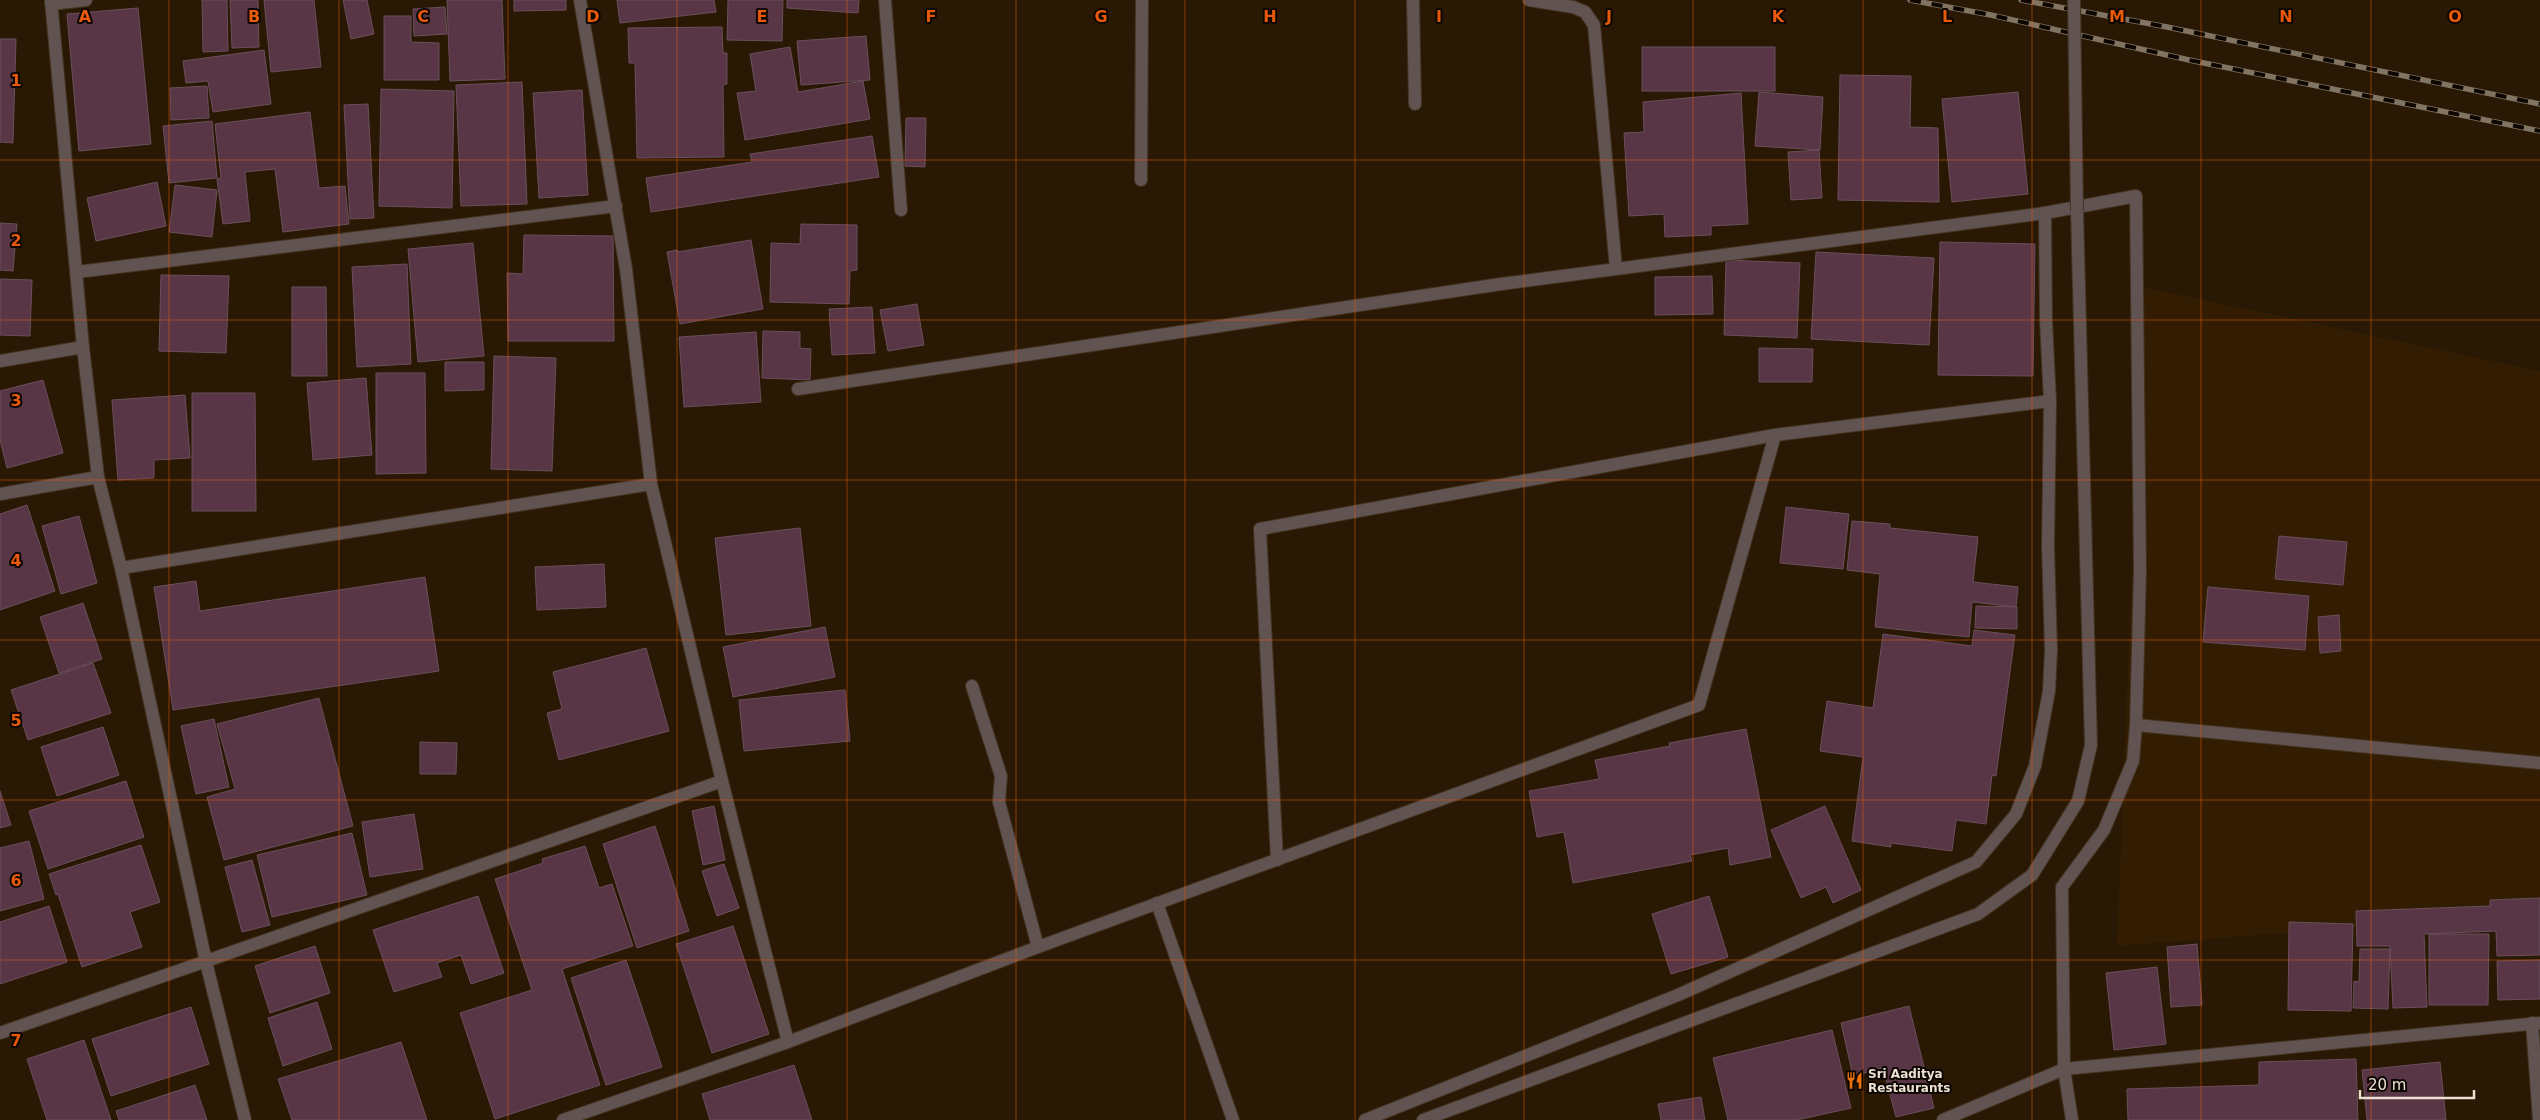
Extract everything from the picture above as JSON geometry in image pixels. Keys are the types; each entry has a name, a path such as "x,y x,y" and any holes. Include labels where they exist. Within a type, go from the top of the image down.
{"street":[{"path":"86,0 51,2 83,347 98,477 121,568 206,962 245,1120"},
{"path":"580,0 626,269 651,484 722,781 788,1042"},
{"path":"885,0 901,210"},
{"path":"1141,180 1142,0"},
{"path":"1413,0 1415,104"},
{"path":"1529,0 1573,7 1585,12 1594,25 1616,269"},
{"path":"1423,1120 1978,914 2032,875 2078,801 2091,746 2076,211 2074,0"},
{"path":"798,389 1501,284 2045,213 2136,196 2140,571 2136,725 2133,762 2104,830 2062,887 2064,1068 2072,1120"},
{"path":"77,272 616,206"},
{"path":"1365,1120 1678,995 1976,862 2016,814 2035,766 2049,690 2051,650 2048,547 2050,401 2046,321 2045,213"},
{"path":"0,361 83,347"},
{"path":"1277,860 1260,529 1775,435 2050,401"},
{"path":"563,1120 788,1042 1038,947 1699,705 1775,435"},
{"path":"0,494 98,477"},
{"path":"121,568 651,484"},
{"path":"972,686 1000,776 999,802 1038,947"},
{"path":"2136,725 2540,763"},
{"path":"0,1033 722,781"},
{"path":"1157,903 1233,1120"},
{"path":"1943,1120 2064,1068 2536,1023 2539,1120"}],"shaded area":[{"path":"2143,287 2540,371 2540,914 2117,946"}],"building":[{"path":"202,0 227,0 228,51 203,52"},
{"path":"230,0 258,0 259,47 232,48"},
{"path":"264,0 314,0 321,67 271,72"},
{"path":"343,0 367,0 374,34 351,39"},
{"path":"447,0 502,0 505,79 450,81"},
{"path":"514,0 566,0 566,10 514,11"},
{"path":"617,0 714,0 716,12 620,23"},
{"path":"728,0 783,0 782,41 727,40"},
{"path":"787,0 859,0 858,13 787,8"},
{"path":"445,7 447,34 414,36 413,9"},
{"path":"138,8 151,144 79,151 67,14"},
{"path":"384,16 411,16 411,42 439,43 439,80 384,80"},
{"path":"722,27 723,53 727,53 727,84 723,85 724,157 637,158 635,63 629,63 628,28"},
{"path":"866,36 870,80 801,85 797,41"},
{"path":"0,39 16,39 13,143 0,142"},
{"path":"790,47 798,92 863,81 870,119 745,140 737,93 756,91 750,54"},
{"path":"1642,47 1775,47 1775,91 1642,91"},
{"path":"264,50 271,104 213,112 208,81 186,83 183,61"},
{"path":"1840,75 1911,76 1910,127 1938,128 1939,202 1838,200"},
{"path":"522,82 527,204 461,206 456,85"},
{"path":"207,86 209,118 171,120 170,88"},
{"path":"381,89 454,91 452,208 379,206"},
{"path":"582,90 588,195 539,198 533,93"},
{"path":"1759,92 1823,97 1820,150 1755,146"},
{"path":"2018,92 2028,194 1952,202 1942,99"},
{"path":"1741,93 1748,224 1711,226 1711,235 1665,237 1664,214 1629,216 1624,133 1644,132 1643,102"},
{"path":"368,104 374,218 350,219 344,105"},
{"path":"310,112 319,188 345,186 349,224 283,232 275,169 245,172 250,221 223,224 217,179 221,178 215,124"},
{"path":"906,118 926,118 925,167 905,166"},
{"path":"212,121 217,178 169,183 163,126"},
{"path":"872,136 879,177 651,212 646,178 752,162 750,154"},
{"path":"1819,150 1822,198 1791,200 1788,152"},
{"path":"157,182 166,226 96,241 87,198"},
{"path":"175,185 217,190 212,237 169,232"},
{"path":"0,223 17,224 13,271 0,270"},
{"path":"801,224 857,225 857,270 850,271 849,304 770,302 771,243 800,244"},
{"path":"524,235 613,236 614,341 508,341 507,273 523,274"},
{"path":"751,240 763,309 680,324 667,252"},
{"path":"1940,242 2035,244 2033,376 1938,375"},
{"path":"473,243 484,356 418,362 408,249"},
{"path":"1816,252 1934,258 1929,345 1811,339"},
{"path":"1726,260 1800,263 1797,338 1724,335"},
{"path":"407,264 411,364 357,367 352,267"},
{"path":"161,275 229,276 226,353 159,351"},
{"path":"1712,276 1713,314 1655,315 1655,277"},
{"path":"0,279 32,280 30,336 0,335"},
{"path":"292,287 326,287 327,376 292,376"},
{"path":"917,304 924,345 888,351 880,310"},
{"path":"872,307 875,353 832,355 829,309"},
{"path":"763,331 800,332 800,348 811,349 810,380 762,378"},
{"path":"756,332 761,402 684,407 679,337"},
{"path":"1759,348 1813,349 1812,382 1759,382"},
{"path":"494,356 556,358 552,471 491,469"},
{"path":"445,362 484,362 484,390 445,391"},
{"path":"376,373 425,373 426,473 376,474"},
{"path":"366,378 372,455 313,460 307,383"},
{"path":"43,380 63,453 7,468 0,440 0,391"},
{"path":"192,393 255,393 256,511 192,511"},
{"path":"185,395 190,458 154,460 154,478 118,480 112,400"},
{"path":"27,505 55,591 0,610 0,514"},
{"path":"1786,507 1849,514 1843,569 1780,563"},
{"path":"79,516 97,583 61,594 42,526"},
{"path":"1852,521 1890,524 1890,528 1978,537 1973,582 2018,587 2016,607 1972,602 1969,637 1875,627 1880,574 1847,570"},
{"path":"800,528 811,626 726,635 715,538"},
{"path":"2279,536 2347,542 2343,585 2275,579"},
{"path":"604,564 606,607 537,610 535,567"},
{"path":"425,577 439,671 173,710 154,587 196,581 200,611"},
{"path":"2208,587 2309,596 2305,650 2203,642"},
{"path":"83,603 102,659 59,673 40,617"},
{"path":"1976,606 2017,607 2017,629 1975,628"},
{"path":"2339,615 2341,651 2320,653 2318,617"},
{"path":"825,627 835,677 733,697 723,647"},
{"path":"1974,630 2015,635 1996,776 1992,775 1986,824 1956,820 1952,851 1891,843 1891,847 1852,841 1863,757 1820,751 1827,701 1873,708 1883,634 1972,646"},
{"path":"646,648 669,731 559,760 547,713 562,709 553,672"},
{"path":"93,663 111,713 28,740 11,690"},
{"path":"845,690 850,741 744,751 739,700"},
{"path":"319,698 353,826 224,860 207,797 235,789 217,724"},
{"path":"214,719 229,787 196,794 181,726"},
{"path":"103,727 119,775 57,796 41,747"},
{"path":"1746,729 1771,857 1730,865 1728,848 1690,855 1692,861 1573,883 1564,832 1537,837 1529,791 1599,779 1595,760 1670,746 1669,743"},
{"path":"420,742 457,743 456,774 420,774"},
{"path":"126,781 144,837 48,869 29,811"},
{"path":"0,791 11,825 0,828"},
{"path":"714,806 725,860 703,865 692,811"},
{"path":"1825,806 1861,890 1833,903 1826,887 1801,898 1771,830"},
{"path":"414,814 423,869 370,877 362,822"},
{"path":"655,826 689,931 637,948 603,844"},
{"path":"352,833 367,895 272,917 257,855"},
{"path":"29,841 44,899 0,911 0,848"},
{"path":"141,845 160,902 130,912 142,947 82,967 58,894 56,895 49,874"},
{"path":"585,846 599,888 612,884 633,946 562,969 600,1085 495,1119 460,1013 532,990 495,879 543,863 542,859"},
{"path":"252,860 270,925 242,932 225,867"},
{"path":"724,864 739,908 717,916 702,871"},
{"path":"478,896 504,973 471,984 461,955 437,963 442,977 394,992 373,930"},
{"path":"1709,896 1728,957 1671,974 1652,914"},
{"path":"2540,898 2540,955 2497,956 2496,931 2424,934 2427,1007 2393,1008 2390,946 2357,946 2356,911 2490,906 2490,900"},
{"path":"49,906 67,962 0,984 0,922"},
{"path":"2289,922 2353,924 2351,1011 2288,1010"},
{"path":"733,926 769,1034 712,1053 676,944"},
{"path":"2429,934 2489,934 2488,1005 2429,1005"},
{"path":"2197,944 2202,1005 2171,1007 2167,947"},
{"path":"315,946 330,993 270,1013 255,966"},
{"path":"2360,949 2390,949 2388,1009 2353,1008 2354,981 2359,982"},
{"path":"626,960 662,1067 606,1085 571,978"},
{"path":"2540,960 2540,999 2498,1000 2497,961"},
{"path":"2157,967 2166,1044 2114,1050 2106,973"},
{"path":"317,1002 332,1049 283,1066 268,1018"},
{"path":"1909,1006 1934,1108 1896,1117 1883,1068 1853,1076 1841,1023"},
{"path":"191,1007 209,1064 111,1096 92,1039"},
{"path":"1832,1030 1851,1108 1797,1120 1728,1120 1713,1058"},
{"path":"84,1040 111,1120 47,1120 27,1059"},
{"path":"401,1042 427,1120 292,1120 278,1079"},
{"path":"2356,1059 2358,1120 2128,1120 2127,1089 2259,1085 2259,1062"},
{"path":"2440,1062 2446,1120 2367,1120 2362,1070"},
{"path":"794,1065 812,1120 710,1120 702,1094"},
{"path":"195,1085 207,1120 119,1120 116,1111"},
{"path":"1701,1097 1705,1120 1661,1120 1658,1104"}],"railway":[{"path":"1910,0 1991,15 2189,60 2540,131"},
{"path":"2021,0 2167,27 2540,104"}],"place":[{"name":"Sri Aaditya Restaurants","path":"1854,1081"}]}
